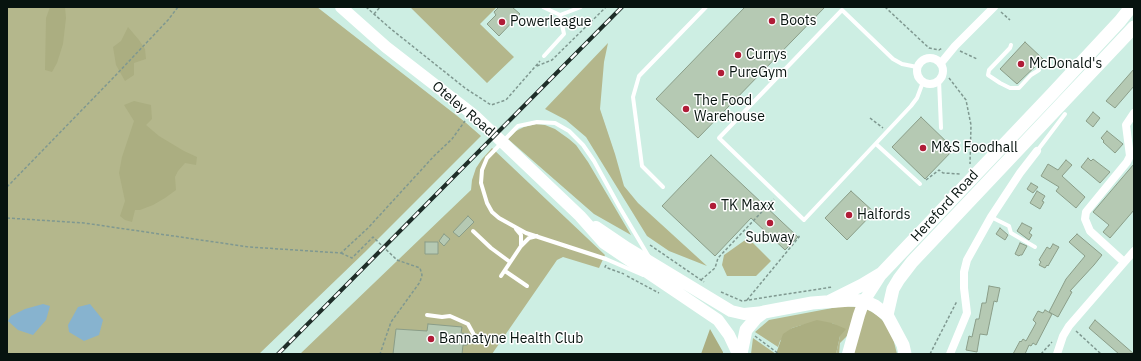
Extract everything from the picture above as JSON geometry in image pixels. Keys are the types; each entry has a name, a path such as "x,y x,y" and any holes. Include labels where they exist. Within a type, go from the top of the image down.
{"main road":[{"name":"Oteley Road","path":"341,7 470,119 516,155 580,216 604,243 664,290 718,320 729,335 738,354"},
{"name":"Hereford Road","path":"830,301 882,273 1089,55 1131,7"},
{"name":"Hereford Road","path":"887,315 893,290 899,279 912,262 1134,27"},
{"name":"Oteley Road","path":"580,216 608,236 731,311 744,314 764,312"},
{"path":"848,354 864,301 882,273"},
{"path":"741,354 746,330 756,318 764,312 830,301 851,300 864,301 875,306 887,315 906,351"}],"street":[{"path":"941,63 955,46 997,9"},
{"path":"926,58 934,58 941,63 943,74 939,80 932,84 923,82 918,76 917,67 922,60 926,58"},
{"path":"1124,262 1090,231 1085,219 1086,212 1127,162 1130,156 1126,125 1134,113"},
{"path":"950,354 968,313 964,288 964,272 967,260 1008,184 1037,151"},
{"path":"1057,354 1069,326 1134,251"}],"lane":[{"path":"543,7 560,15 581,7"},
{"path":"663,187 642,166 634,96 640,76 706,7"},
{"path":"917,67 898,62 842,10 719,138 804,220 911,106 917,98 923,82"},
{"path":"544,56 564,34 560,15"},
{"path":"1011,45 1010,48 988,70 988,75 1000,84 1010,88 1018,88 1031,75 1039,70"},
{"path":"939,80 941,128"},
{"path":"1037,151 1065,114"},
{"path":"652,262 594,161 583,145 569,131 554,123 537,122 518,126 487,158 482,170 481,182 483,193 492,212 499,218 515,228 606,259 664,290"},
{"path":"876,144 920,184"},
{"path":"991,217 1009,226 1011,232 1035,247"},
{"path":"515,228 521,236 521,246"},
{"path":"473,231 491,248 510,262"},
{"path":"501,276 521,246 529,238 537,236"},
{"path":"505,271 527,286"},
{"path":"427,315 442,317 450,316 468,324 474,335 486,344"}],"path":[{"path":"7,187 114,77 168,20 178,7"},
{"path":"366,7 384,24 465,88 491,105 506,100 536,66 552,60 606,7"},
{"path":"374,14 380,7"},
{"path":"885,7 929,48 939,50 951,42 960,51 977,59"},
{"path":"997,9 1010,20"},
{"path":"950,78 966,100 971,125 970,167"},
{"path":"870,118 887,132"},
{"path":"341,253 368,228 470,119"},
{"path":"920,184 939,170 944,173 961,174 966,171"},
{"path":"959,179 961,174"},
{"path":"701,280 715,268 718,258 778,194"},
{"path":"7,218 84,223 249,247 341,253 352,258 372,237 397,260 418,266 422,275 415,290 402,305 391,322 380,354"},
{"path":"747,300 799,238 799,235"},
{"path":"645,242 706,283"},
{"path":"606,264 605,267 664,290"},
{"path":"716,289 742,301 834,287"},
{"path":"930,354 964,288"},
{"path":"1069,326 1101,354"},
{"path":"754,335 779,354"}],"green space":[{"path":"7,7 317,7 481,136 365,252 259,354 7,354"},
{"path":"50,7 65,7 66,18 63,44 57,63 52,72 45,70 46,18"},
{"path":"410,7 497,7 480,24 514,57 487,83"},
{"path":"128,27 145,49 146,59 134,63 134,75 125,81 116,65 113,47 121,41"},
{"path":"608,43 604,62 600,109 624,186 638,203 707,266 669,251 647,236 586,137 566,120 545,109"},
{"path":"134,101 151,105 152,119 146,125 159,136 197,157 196,165 185,163 178,171 175,177 176,190 153,205 140,210 135,210 132,222 125,220 120,216 125,201 119,173 122,157 134,121 124,105"},
{"path":"536,124 545,125 555,129 576,145 588,162 631,235 594,214 508,139 516,131"},
{"path":"492,148 605,255 599,268 563,257 557,260 492,354 300,354 471,190 472,180 476,168"},
{"path":"748,238 771,261 756,276 727,276 722,265 724,255"},
{"path":"843,306 857,307 847,336 840,343 839,354 836,354 840,336 839,327 832,323 802,325 792,328 780,341 778,347 755,332 769,320"},
{"path":"867,309 877,315 885,323 893,338 897,354 854,354 857,335"},
{"path":"817,320 832,323 846,329 840,336 836,354 776,354 783,334 792,328"},
{"path":"710,329 723,352 723,354 701,354"},
{"path":"753,338 776,354 751,354"}],"water":[{"path":"43,304 50,306 46,320 33,335 18,330 8,321 11,316 25,309"},
{"path":"90,304 103,320 99,335 84,341 69,332 68,325 78,307"}],"building":[{"name":"Powerleague","path":"499,7 512,7 520,14 499,36 487,24 496,15 494,12"},
{"path":"745,7 825,7 698,138 656,99"},
{"name":"McDonald's","path":"1025,42 1043,59 1017,84 1000,69"},
{"path":"1134,69 1134,86 1115,108 1106,101"},
{"path":"1093,112 1100,118 1093,127 1086,121"},
{"name":"M&S Foodhall","path":"921,117 954,149 925,179 892,147"},
{"path":"1107,131 1123,144 1115,153 1103,142 1104,141 1101,138"},
{"name":"TK Maxx","path":"711,155 798,237 785,250 751,218 715,256 662,206"},
{"path":"1088,158 1091,161 1093,159 1110,172 1100,183 1081,167"},
{"path":"1066,160 1072,165 1062,176 1085,197 1076,208 1056,191 1059,187 1041,176 1048,164 1058,170"},
{"path":"1134,164 1134,210 1110,238 1103,232 1109,225 1093,212"},
{"path":"1031,183 1038,187 1033,193 1027,189"},
{"name":"Halfords","path":"851,191 874,212 847,240 825,218"},
{"path":"1037,191 1045,196 1042,201 1044,202 1040,209 1030,203"},
{"path":"468,216 474,222 459,237 453,232"},
{"path":"1022,223 1032,228 1029,233 1032,235 1029,240 1017,231"},
{"path":"1000,228 1008,235 1005,240 996,234"},
{"path":"444,234 450,239 444,246 439,241"},
{"path":"1077,234 1102,255 1070,291 1072,292 1058,317 1049,312 1066,279 1085,256 1069,242"},
{"path":"425,242 438,242 438,254 425,254"},
{"path":"1020,243 1027,246 1022,255 1019,256 1015,254"},
{"path":"1053,244 1059,247 1048,266 1047,265 1045,268 1039,265 1041,262 1039,260 1047,247 1050,249"},
{"path":"989,286 1000,288 997,302 994,301 987,335 980,334 977,352 966,350 969,336 972,337 976,319 979,319 982,303 986,303"},
{"path":"1045,310 1052,314 1036,345 1033,343 1031,346 1029,345 1025,354 1013,354 1020,341 1021,342 1023,339 1026,341 1036,323 1033,320 1038,311 1043,313"},
{"path":"1095,320 1134,354 1119,354 1089,328"},
{"name":"Bannatyne Health Club","path":"428,324 462,327 461,333 468,334 467,345 463,345 462,354 393,354 396,329 427,331"}],"railway":[{"path":"278,354 622,7"}],"place":[{"name":"Boots","path":"772,21"},
{"name":"Powerleague","path":"502,22"},
{"name":"Currys","path":"738,55"},
{"name":"McDonald's","path":"1021,64"},
{"name":"PureGym","path":"721,73"},
{"name":"The Food Warehouse","path":"686,109"},
{"name":"M&S Foodhall","path":"923,148"},
{"name":"TK Maxx","path":"713,206"},
{"name":"Halfords","path":"849,215"},
{"name":"Subway","path":"770,223"},
{"name":"Bannatyne Health Club","path":"431,339"}]}
